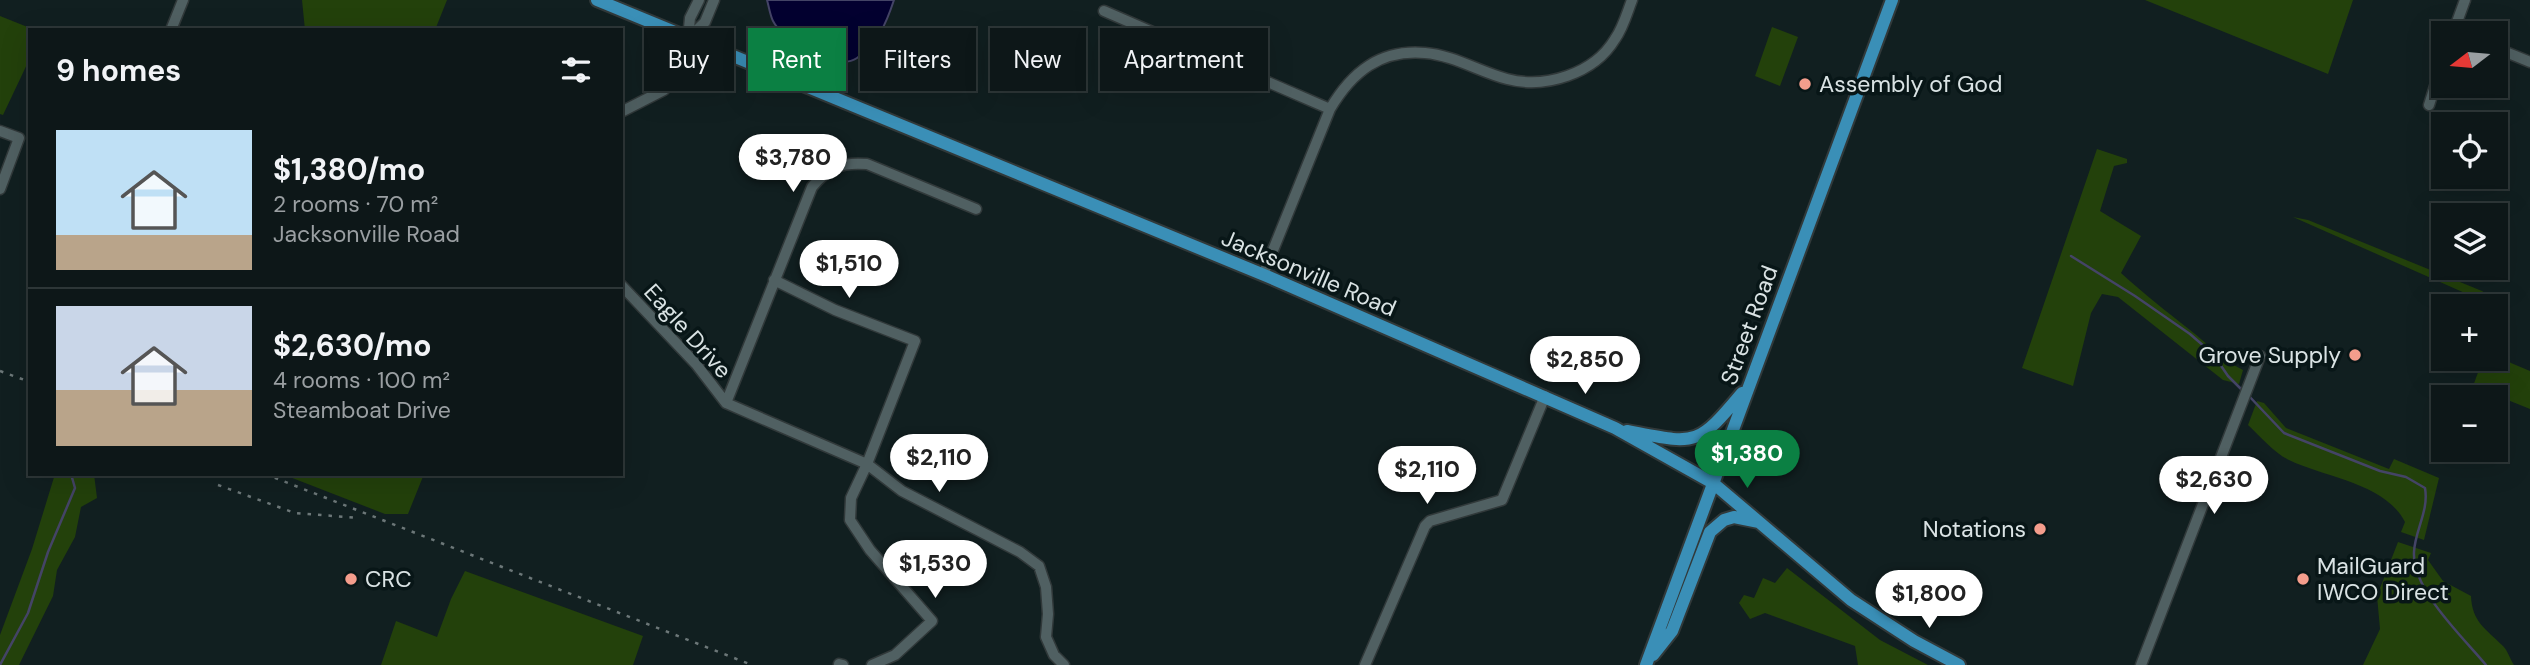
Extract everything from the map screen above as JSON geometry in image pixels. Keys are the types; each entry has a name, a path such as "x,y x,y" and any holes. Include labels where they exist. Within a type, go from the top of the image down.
{"main road":[{"name":"Jacksonville Road","path":"597,0 662,28"},
{"name":"Street Road","path":"1646,665 1892,0"},
{"name":"Jacksonville Road","path":"734,58 1263,275 1615,428 1713,483 1851,600 1959,665"},
{"path":"1615,428 1679,440 1701,436 1718,421 1749,384"},
{"path":"1646,665 1672,631 1710,532 1724,520 1734,517 1761,523"}],"street":[{"path":"172,28 183,0"},
{"path":"689,28 690,18 699,0"},
{"path":"699,28 705,22 714,0"},
{"path":"1263,275 1330,109 1357,73 1383,58 1401,54 1436,54 1516,81 1546,81 1575,73 1599,58 1620,31 1632,0"},
{"path":"2458,21 2465,0"},
{"path":"1104,11 1330,109"},
{"path":"2508,53 2530,62"},
{"path":"623,111 662,91"},
{"path":"2428,105 2431,96"},
{"path":"0,131 19,138 0,189"},
{"path":"976,209 867,164 848,163 825,172 812,187 726,403 867,464 902,491 1020,552 1039,566 1046,587 1046,637 1054,655 1064,665"},
{"path":"774,280 835,310 915,341 850,504 850,520 870,550 932,621 895,655 872,665"},
{"name":"Eagle Drive","path":"623,287 696,364 726,403"},
{"path":"2141,665 2260,356"},
{"path":"1365,665 1425,526 1430,521 1502,500 1545,396"}],"green space":[{"path":"302,0 447,0 436,28 305,28"},
{"path":"2145,0 2353,0 2328,74"},
{"path":"0,16 30,28 28,62 3,115 0,114"},
{"path":"1772,27 1798,37 1780,86 1755,76"},
{"path":"2097,149 2127,159 2127,163 2114,166 2100,211 2141,236 2121,273 2222,356 2243,370 2239,384 2223,380 2118,297 2102,294 2091,313 2073,386 2022,368"},
{"path":"2293,217 2308,220 2431,270 2431,278"},
{"path":"2435,280 2455,280 2487,294 2467,294"},
{"path":"2508,361 2530,371 2530,409 2508,400 2508,385 2473,385 2479,371 2508,371"},
{"path":"2257,401 2264,403 2286,428 2389,469 2394,459 2439,478 2424,540 2401,532 2405,522 2384,498 2353,483 2289,460 2273,449 2248,425"},
{"path":"54,476 94,476 97,498 81,507 75,537 57,570 53,596 19,665 0,665 0,635 32,549"},
{"path":"287,476 423,476 408,514 385,514"},
{"path":"2398,542 2431,553 2428,560 2443,581 2471,596 2477,619 2505,648 2514,665 2363,665 2380,629 2377,596"},
{"path":"1787,568 1880,640 1928,665 1858,665 1855,646 1765,613 1750,619 1739,603 1744,595 1754,598 1763,578 1775,583"},
{"path":"465,571 643,636 633,665 381,665 396,621 437,637"}],"shaded area":[{"path":"767,0 894,0 882,28 860,28 860,55 848,62 846,28 778,28 770,14"}],"waterway":[{"path":"2071,256 2190,334 2213,354 2228,376 2243,391"},
{"path":"2248,395 2284,433 2380,471 2406,477 2425,488 2425,505 2414,552 2421,582 2441,612 2486,665"},
{"path":"0,665 28,613 48,552 75,488 72,476"}],"railway":[{"path":"0,371 28,381"},
{"path":"270,476 752,665"},
{"path":"218,485 295,513 359,518"}],"place":[{"name":"Assembly of God","path":"1805,84"},
{"name":"Grove Supply","path":"2355,355"},
{"name":"Notations","path":"2040,529"},
{"name":"CRC","path":"351,579"},
{"name":"MailGuard IWCO Direct","path":"2303,579"}]}
